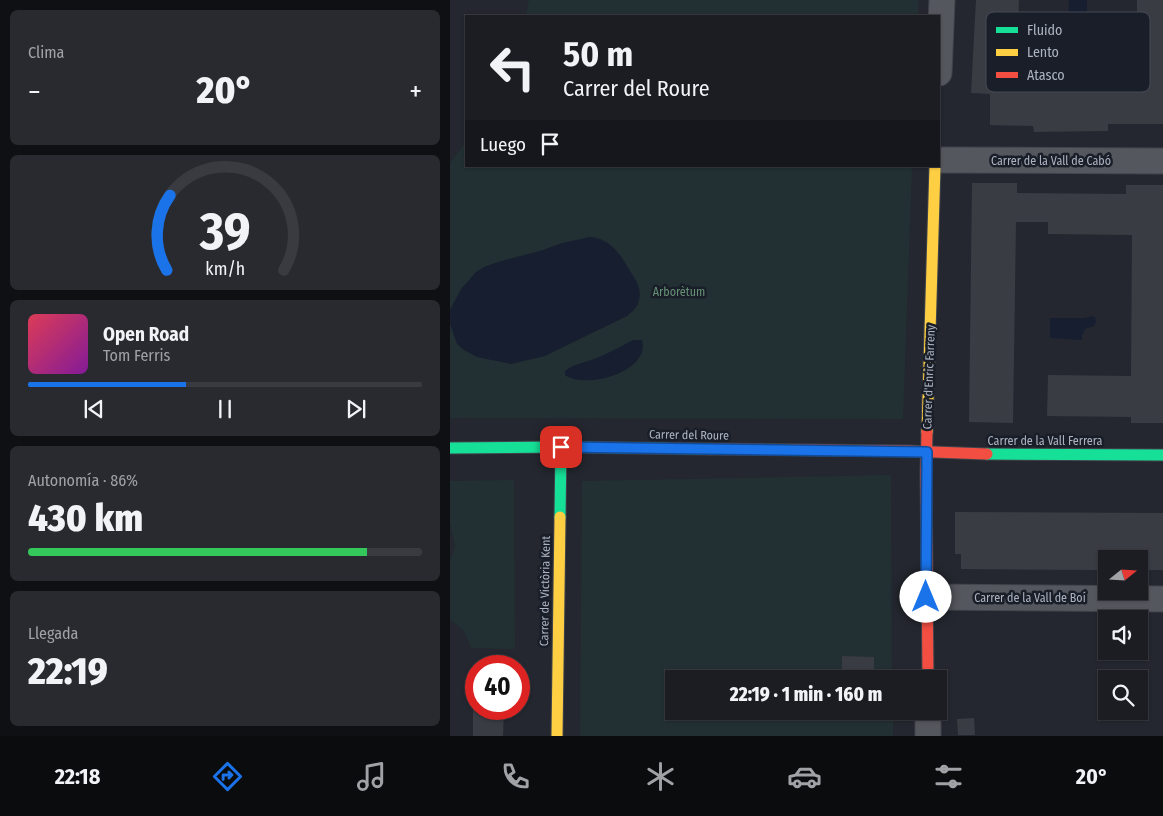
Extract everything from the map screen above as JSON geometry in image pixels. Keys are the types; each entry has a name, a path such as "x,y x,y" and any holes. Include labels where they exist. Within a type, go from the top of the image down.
{"street":[{"path":"940,49 942,0"},
{"name":"Carrer de la Vall de Cabó","path":"940,160 1163,161"},
{"name":"Carrer d'Enric Farreny","path":"928,670 926,597 927,452 935,167"},
{"name":"Carrer del Roure","path":"450,448 561,447 927,452"},
{"name":"Carrer de Victòria Kent","path":"558,736 561,447"},
{"name":"Carrer de la Vall Ferrera","path":"927,452 1163,455"},
{"name":"Carrer de la Vall de Boí","path":"926,597 1163,598"},
{"path":"928,720 928,736"}],"green space":[{"path":"529,0 918,0 918,15 526,15"},
{"name":"Arborètum","path":"465,143 465,167 912,167 903,419 450,418 450,163"},
{"path":"891,475 892,670 665,670 665,720 893,720 893,736 580,736 582,481"},
{"path":"514,480 515,649 471,648 464,631 450,619 450,563 455,546 450,522 450,481"}],"water":[{"path":"1069,0 1087,0 1087,12 1069,12"},
{"path":"590,237 603,240 614,248 636,281 640,296 638,303 627,316 545,356 511,364 477,357 457,344 450,324 450,310 461,289 476,272 498,262 562,243"},
{"path":"1095,317 1096,321 1094,326 1085,329 1082,340 1050,338 1050,318 1085,318"},
{"path":"633,340 642,340 642,351 637,361 627,369 601,379 574,379 565,375 565,371 571,367 599,357"}],"building":[{"path":"976,0 1019,0 1018,12 986,12 986,92 1150,92 1150,12 1137,12 1137,0 1163,0 1163,124 1108,124 1108,131 1034,132 1033,126 990,125 990,94 971,93"},
{"path":"972,183 1017,183 1017,193 1126,194 1126,185 1163,185 1163,423 1131,423 1131,417 1047,416 1048,375 1131,376 1132,235 1048,234 1048,222 1016,222 1013,423 969,422"},
{"path":"955,512 1163,513 1163,570 1148,570 1148,550 1098,550 1098,570 961,569 961,554 955,554"},
{"path":"842,656 874,657 874,670 842,670"},
{"path":"974,718 975,735 958,735 957,719"},
{"path":"473,720 504,720 503,736 473,736"}],"traffic: fast":[{"path":"560,517 561,447"},
{"path":"450,448 709,449"},
{"path":"987,454 1163,455"}],"traffic: slow":[{"path":"927,432 935,167"},
{"path":"557,736 560,517"}],"traffic: jam":[{"path":"927,432 928,670"},
{"path":"709,449 907,451 987,454"}],"route":[{"path":"561,447 927,452 926,597"}]}
